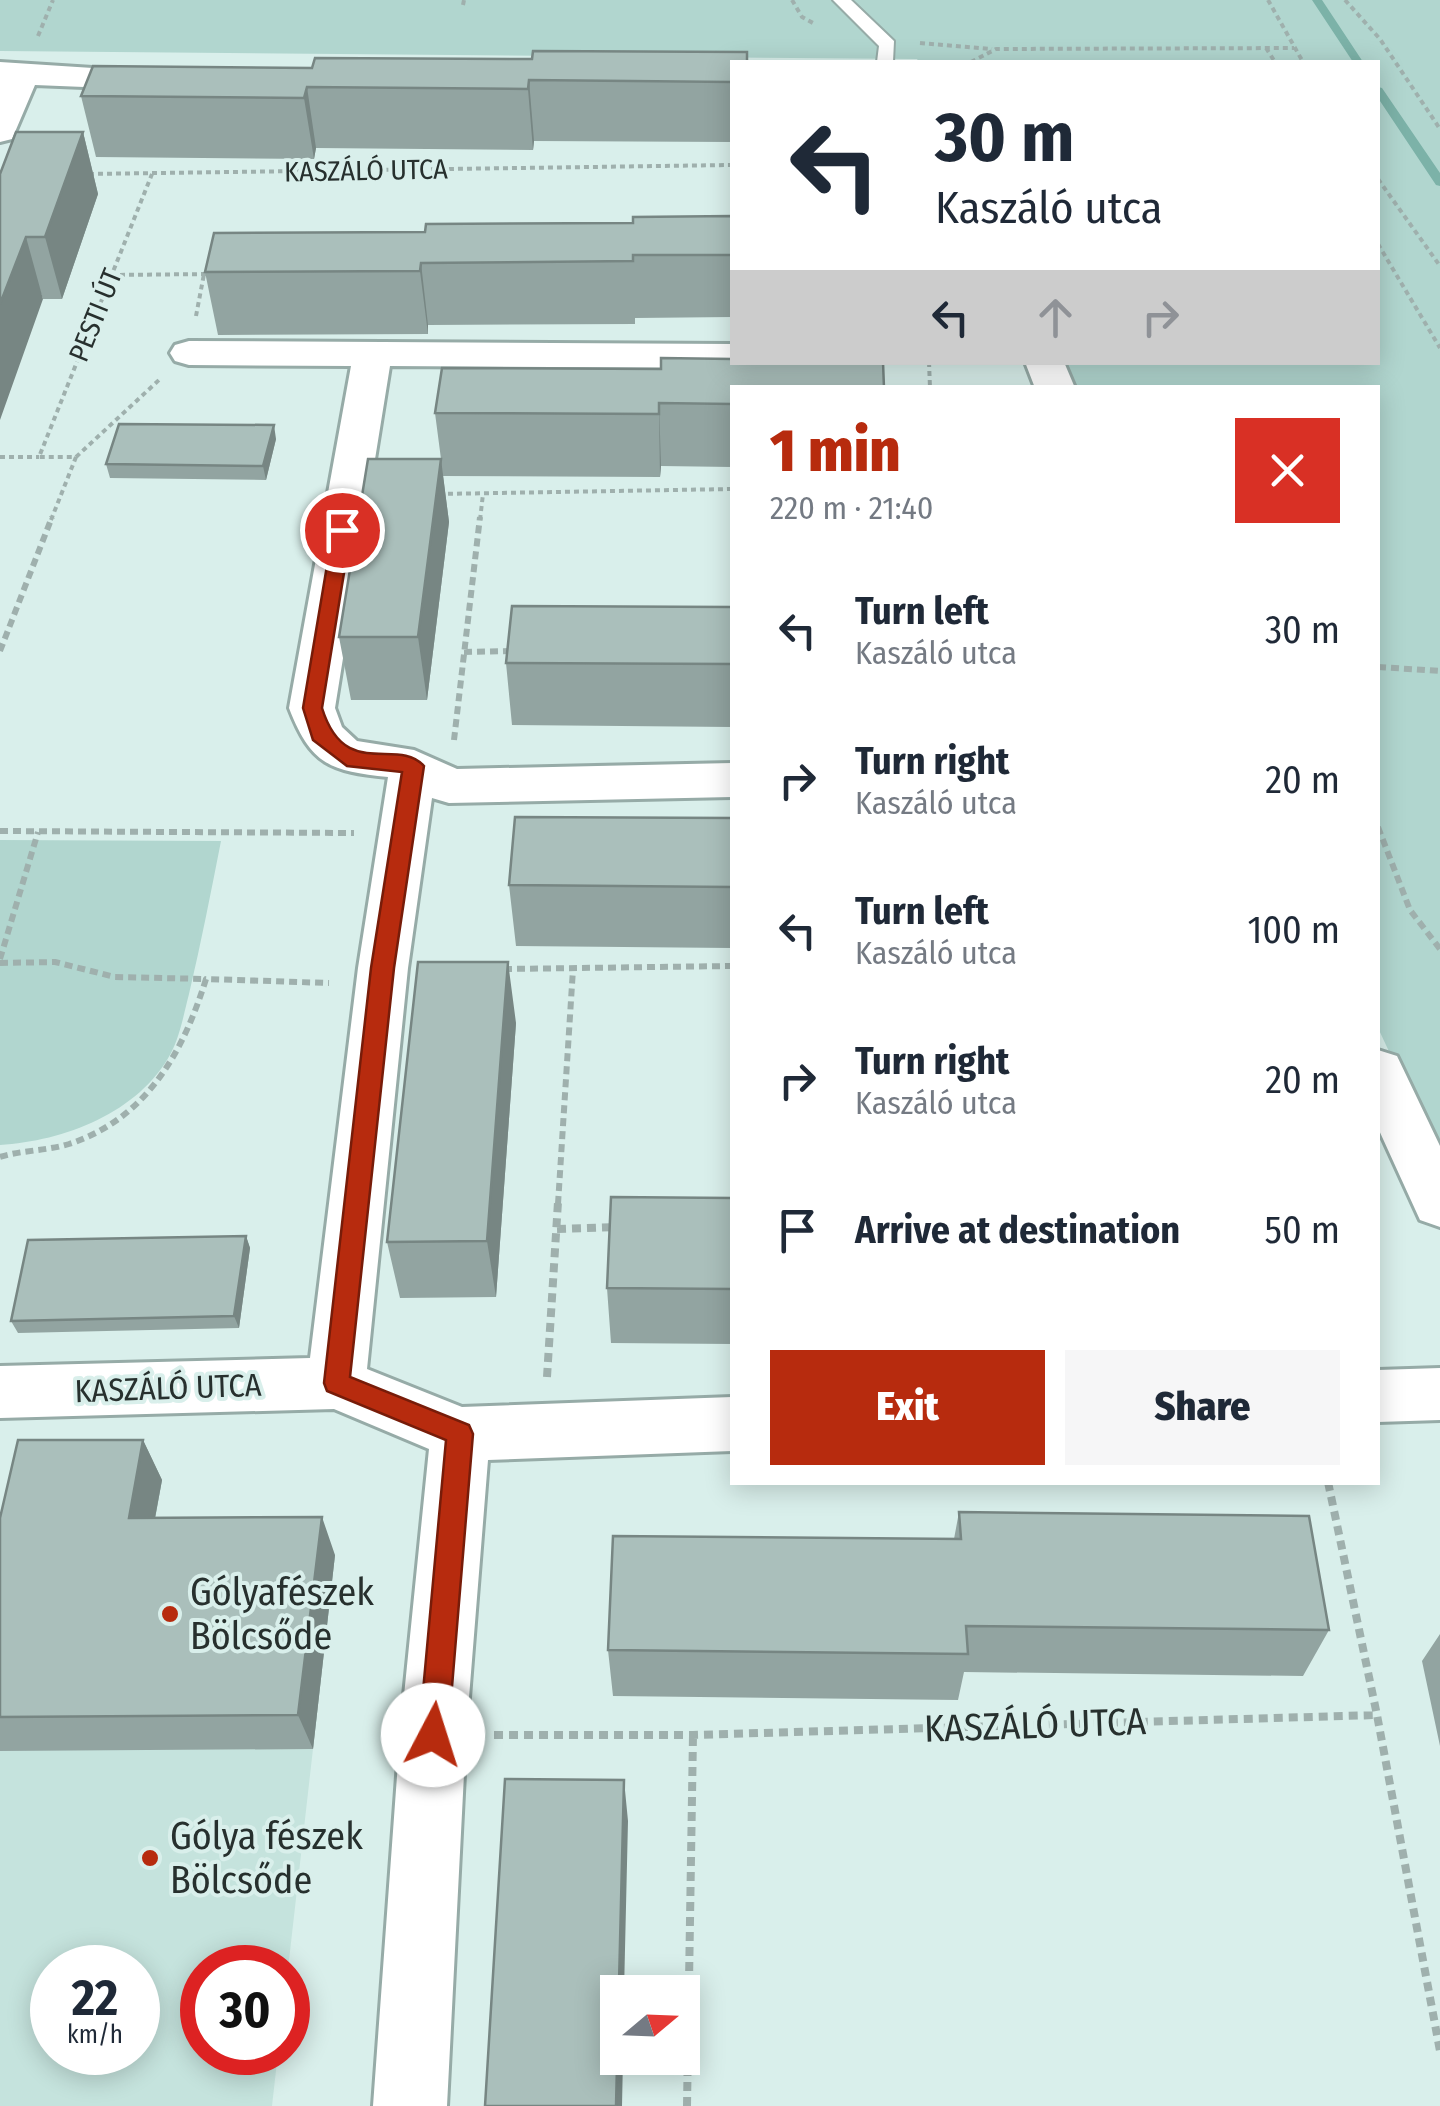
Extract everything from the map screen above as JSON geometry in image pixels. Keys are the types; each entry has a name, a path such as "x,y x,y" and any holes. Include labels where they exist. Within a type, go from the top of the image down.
{"street":[{"path":"0,132 12,72 86,80 181,80"},
{"path":"189,353 730,356"},
{"path":"372,356 312,708 320,735 354,761 431,776 730,780"},
{"path":"336,1383 380,984 404,833 431,776"},
{"path":"1380,1075 1440,1204"},
{"name":"KASZÁLÓ UTCA","path":"0,1392 336,1383 460,1434 730,1424"},
{"path":"1380,1396 1440,1394"},
{"path":"410,2106 433,1735 460,1434"}],"lane":[{"path":"841,0 887,54"}],"path":[{"path":"1268,0 1302,60"},
{"path":"1345,0 1380,39 1440,129"},
{"path":"1266,48 1275,60"},
{"path":"887,54 1294,48"},
{"path":"975,60 996,50"},
{"name":"KASZÁLÓ UTCA","path":"76,174 730,165"},
{"name":"PESTI ÚT","path":"38,457 152,174"},
{"path":"1380,182 1440,266"},
{"path":"1380,247 1440,348"},
{"path":"112,275 224,274"},
{"path":"0,651 76,457 189,353"},
{"path":"0,457 76,457"},
{"path":"348,494 730,490"},
{"path":"431,776 464,652 483,494"},
{"path":"464,652 522,650"},
{"path":"1380,667 1440,671"},
{"path":"0,832 404,833"},
{"path":"38,832 0,961 55,962 115,977 380,984"},
{"path":"1380,832 1411,908 1440,950"},
{"path":"497,968 730,966"},
{"path":"544,1432 573,969"},
{"path":"0,1156 68,1144 124,1116 153,1090 176,1058 194,1025 206,979"},
{"path":"557,1229 635,1227"},
{"path":"1329,1485 1377,1714 1440,2051"},
{"name":"KASZÁLÓ UTCA","path":"433,1735 692,1735 1377,1714"},
{"path":"687,2106 692,1735"}],"shaded area":[{"path":"0,0 1440,0 1440,1160 1380,1032 1380,385 1072,385 1063,365 1380,365 1380,60 918,60 0,51"},
{"path":"0,840 221,841 182,1024 171,1053 157,1074 140,1092 98,1120 49,1137 0,1145"},
{"name":"Gólya fészek Bölcsőde","path":"41,1480 162,1480 149,1555 335,1555 291,1945 180,1945 180,2075 276,2075 272,2106 0,2106 0,1556"}],"building":[{"path":"533,51 747,52 747,60 730,60 730,82 529,80 528,89 307,87 304,98 81,96 93,66 312,68 315,58 532,59"},
{"path":"16,132 83,132 45,237 26,237 0,304 0,174"},
{"path":"730,216 730,255 633,255 633,261 421,263 420,271 205,272 214,233 425,232 426,224 633,223 633,217"},
{"path":"661,358 730,359 730,365 883,365 884,385 730,385 730,404 659,403 659,414 435,413 442,368 661,369"},
{"path":"119,424 274,425 263,466 106,464"},
{"path":"368,459 441,459 418,637 339,637"},
{"path":"512,606 730,607 730,664 506,663"},
{"path":"515,817 730,818 730,887 509,885"},
{"path":"418,962 508,962 487,1241 387,1242"},
{"path":"611,1197 730,1198 730,1289 607,1288"},
{"path":"246,1236 234,1316 11,1321 28,1240"},
{"name":"Gólyafészek Bölcsőde","path":"18,1440 143,1440 129,1518 322,1517 298,1715 0,1717 0,1518"},
{"path":"959,1512 1309,1516 1329,1630 966,1626 968,1654 608,1650 613,1536 961,1539"},
{"path":"505,1779 624,1780 619,1975 600,1975 600,2075 617,2075 616,2106 485,2106"}],"waterway":[{"path":"1317,0 1357,60"},
{"path":"1380,93 1440,182"}],"place":[{"name":"Gólyafészek Bölcsőde","path":"170,1614"},
{"name":"Gólya fészek Bölcsőde","path":"150,1858"}],"route":[{"path":"342,530 312,708 320,735 354,761 414,766 382,968 336,1383 460,1434 433,1735"}]}
